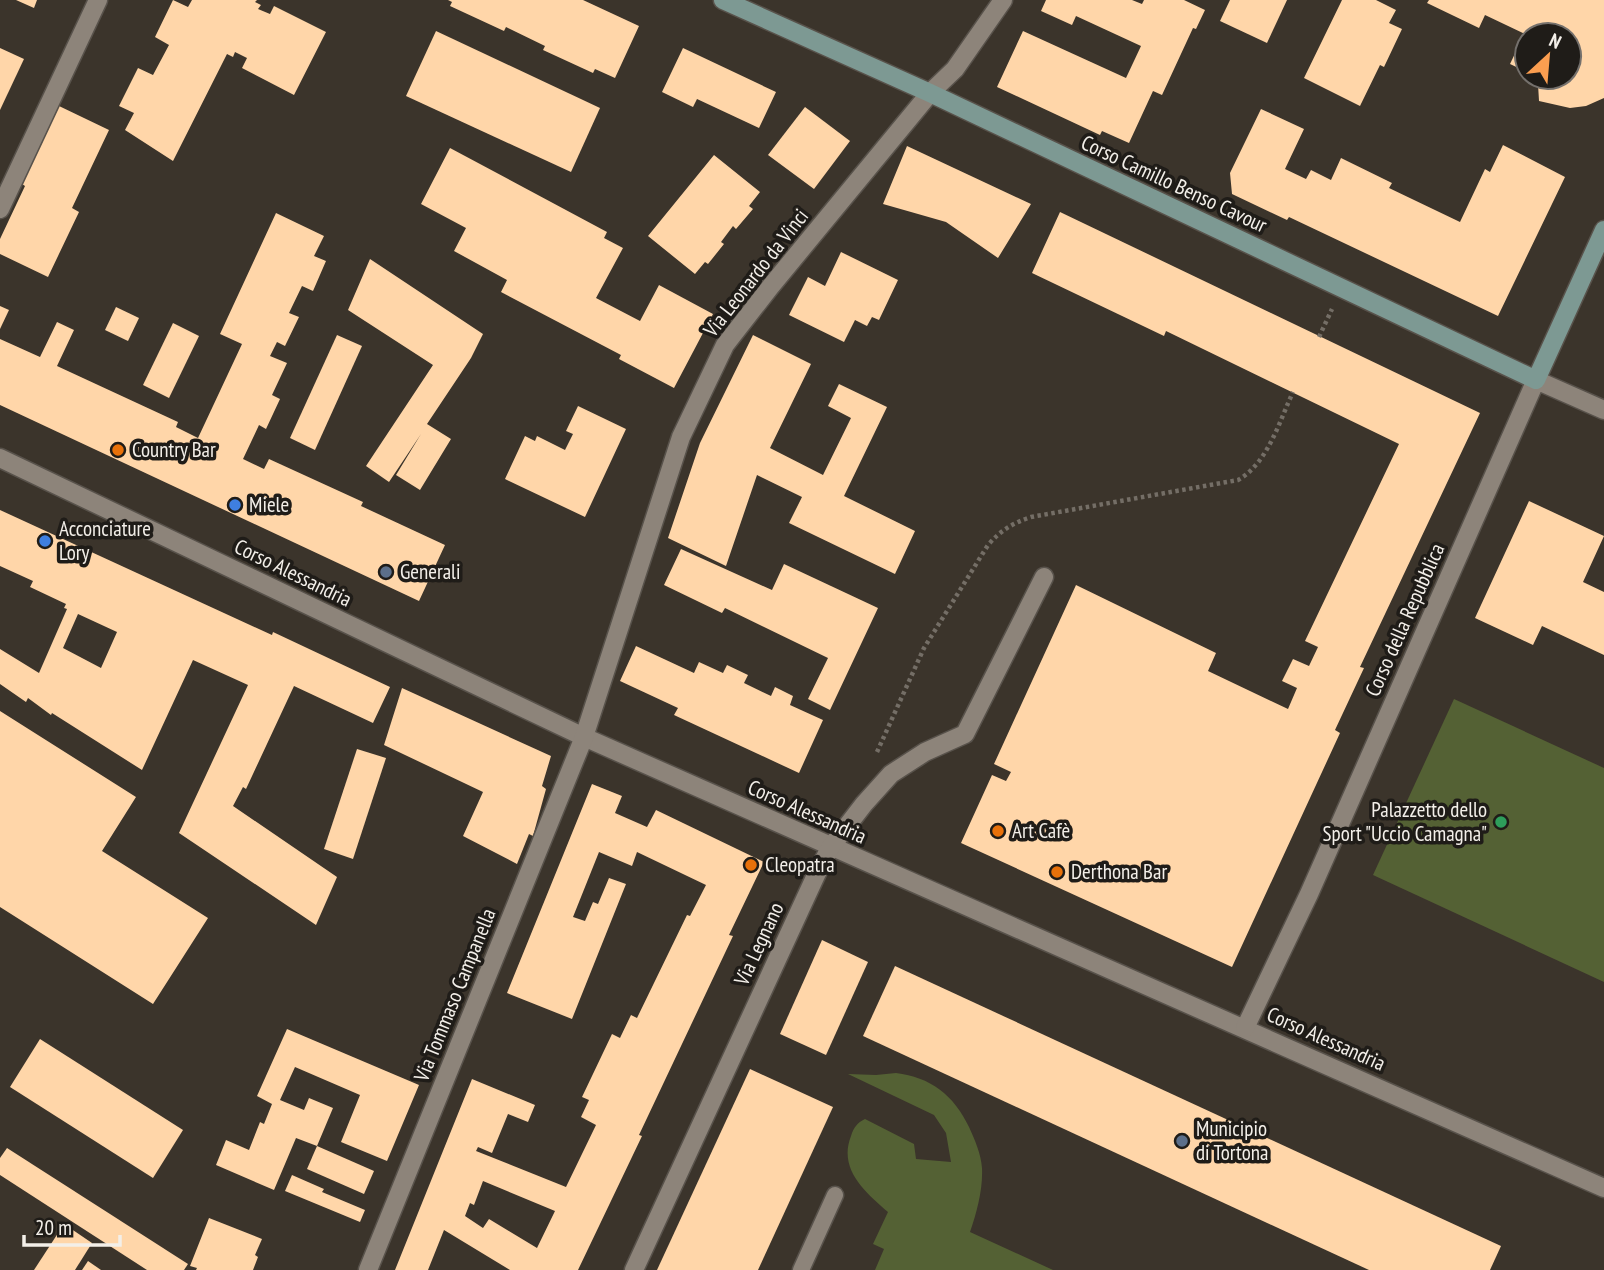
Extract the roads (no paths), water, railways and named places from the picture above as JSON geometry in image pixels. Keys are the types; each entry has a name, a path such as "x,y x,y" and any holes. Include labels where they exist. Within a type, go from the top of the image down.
{"street":[{"path":"0,209 98,0"},
{"name":"Corso Camillo Benso Cavour","path":"723,0 930,93 1604,410"},
{"name":"Via Leonardo da Vinci","path":"584,737 681,437 725,345 930,93 955,69 1003,0"},
{"name":"Corso della Repubblica","path":"1245,1028 1315,881 1604,230"},
{"name":"Corso Alessandria","path":"0,458 584,737 1604,1188"},
{"name":"Via Legnano","path":"634,1270 817,873 831,848 891,774 925,752 965,734 1044,577"},
{"name":"Via Tommaso Campanella","path":"368,1270 584,737"}],"lane":[{"path":"801,1270 835,1195"}],"place":[{"name":"Country Bar","path":"118,450"},
{"name":"Miele","path":"235,505"},
{"name":"Acconciature Lory","path":"45,541"},
{"name":"Generali","path":"386,572"},
{"name":"Palazzetto dello Sport \"Uccio Camagna\"","path":"1501,822"},
{"name":"Art Cafè","path":"998,831"},
{"name":"Cleopatra","path":"751,865"},
{"name":"Derthona Bar","path":"1057,872"},
{"name":"Municipio di Tortona","path":"1182,1141"}]}
